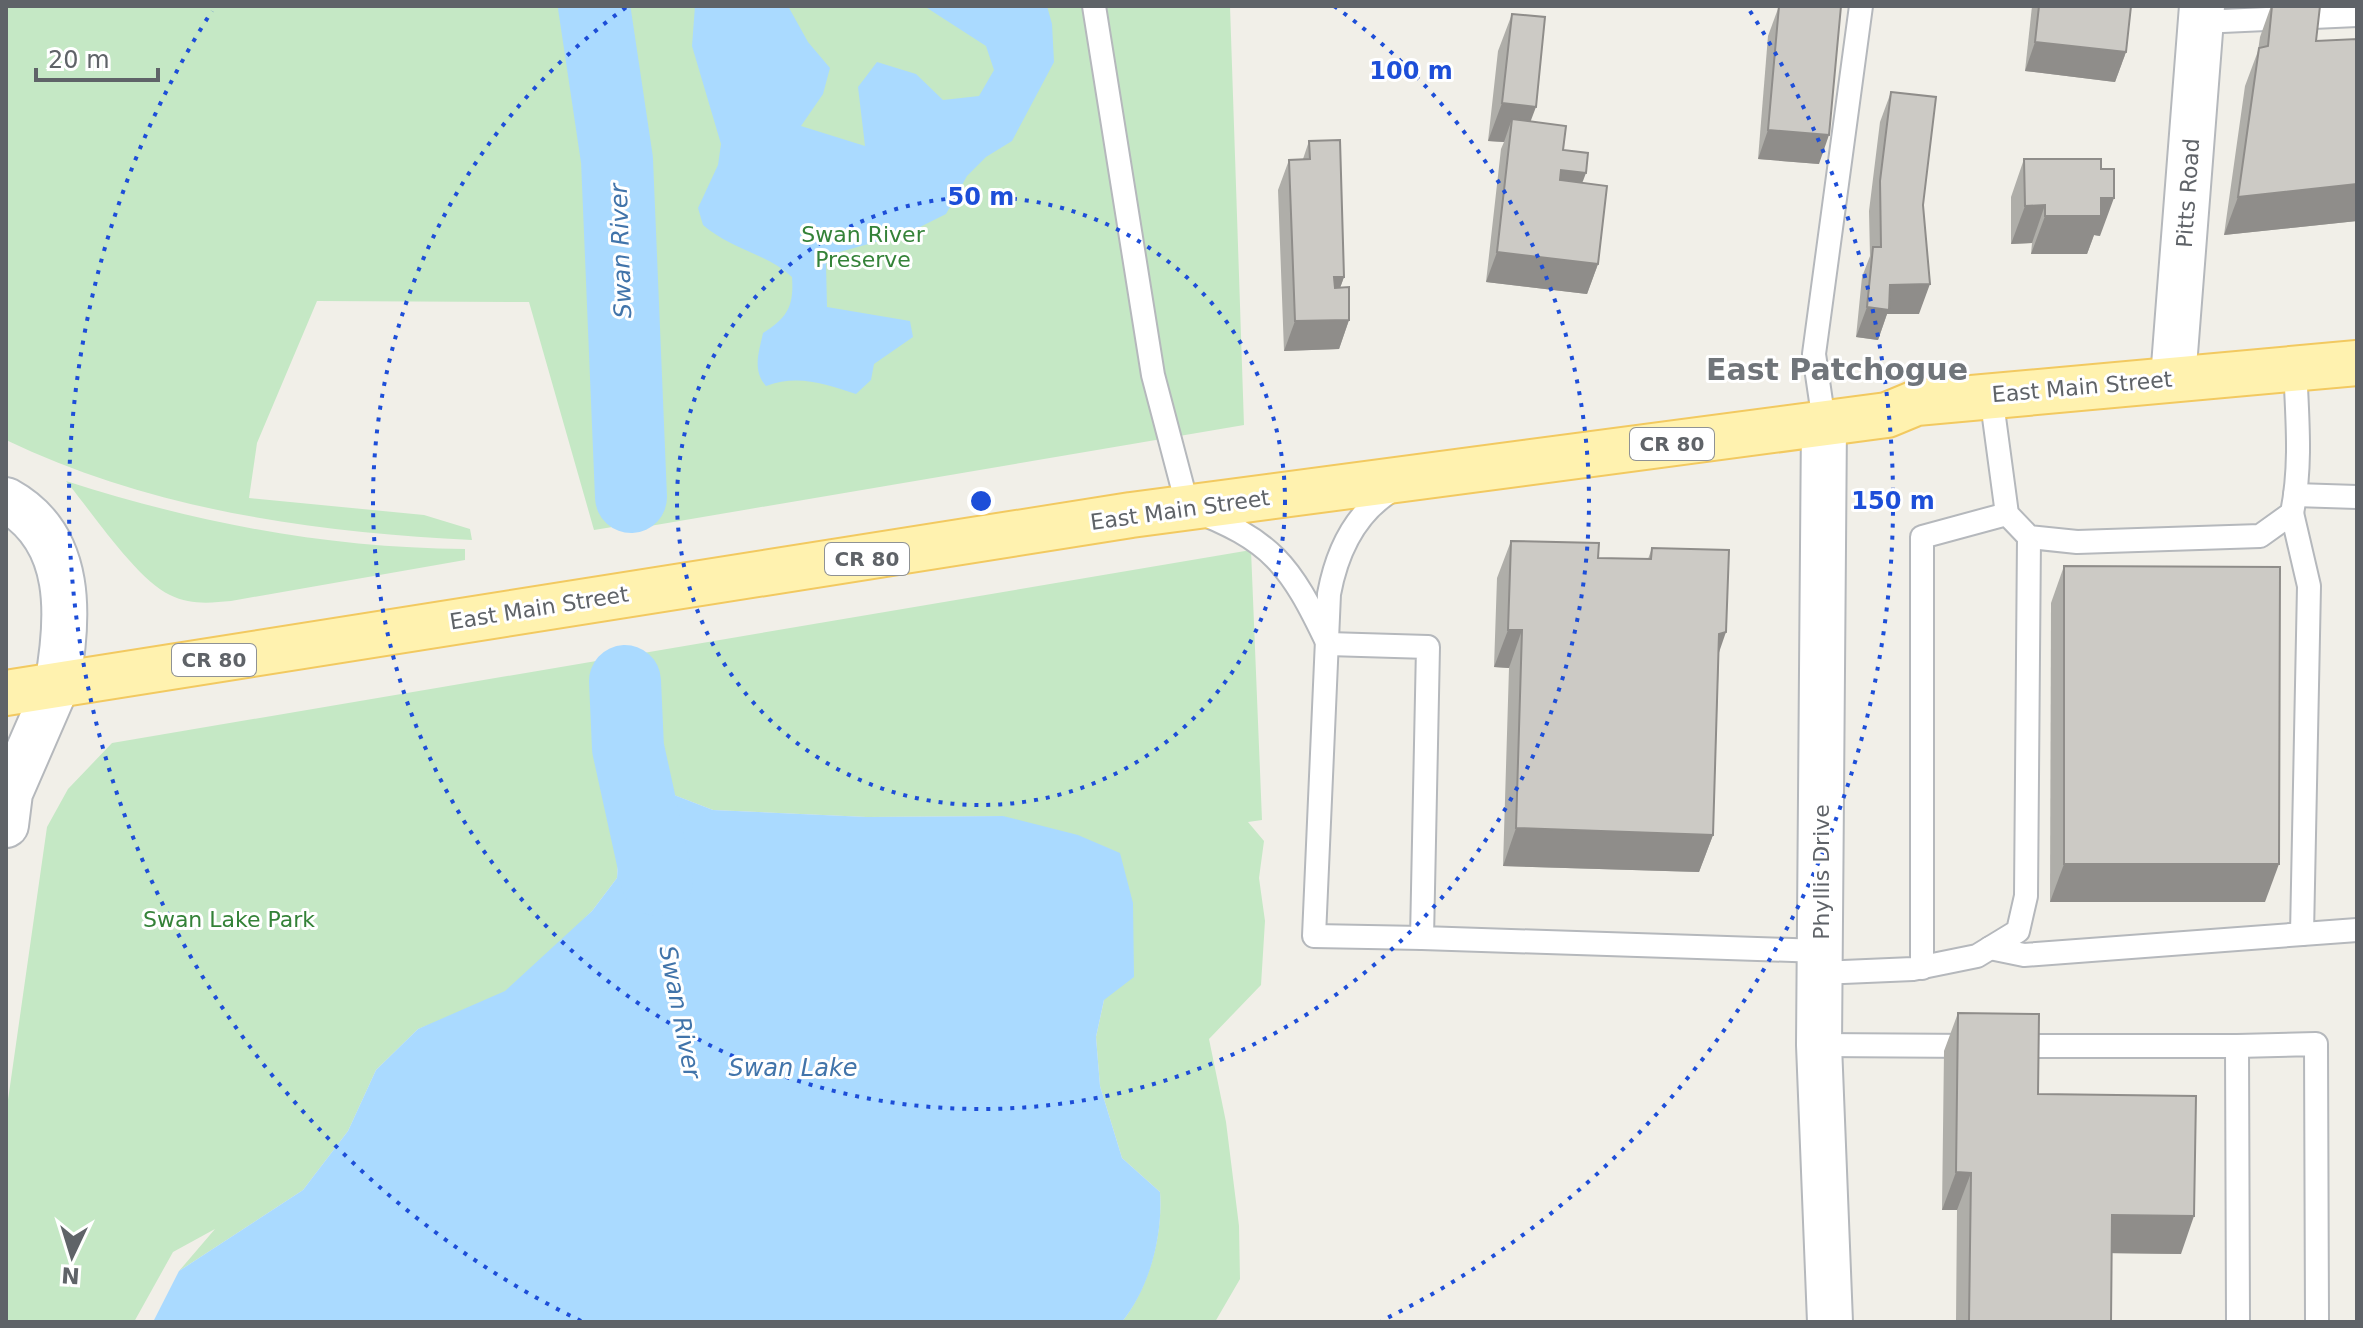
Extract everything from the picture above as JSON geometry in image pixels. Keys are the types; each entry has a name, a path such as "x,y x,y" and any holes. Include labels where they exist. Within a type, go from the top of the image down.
{"main road":[{"name":"East Main Street","path":"6,693 1188,508 1887,415 1916,403 2295,366 2357,363"}],"street":[{"name":"Pitts Road","path":"2173,379 2202,14"},
{"name":"Phyllis Drive","path":"1824,422 1819,1045 1830,1322"},
{"path":"6,500 30,518 54,554 61,575 67,618 57,685 10,793 6,825"}],"lane":[{"path":"1094,6 1153,375 1188,508 1234,526 1275,555 1294,577 1328,644"},
{"path":"1824,422 1814,354 1861,6"},
{"path":"2202,14 2357,15"},
{"path":"2295,366 2300,471 2294,504 2309,586 2302,934"},
{"path":"1991,395 2007,514 2029,537 2077,542 2260,536 2294,504 2357,497"},
{"path":"1412,478 1373,503 1343,545 1329,594 1314,936 1422,938 1922,968 1977,956 2018,931 2026,896 2029,537"},
{"path":"1922,968 1922,537 2007,514"},
{"path":"1328,644 1428,647 1422,938"},
{"path":"1990,948 2024,955 2357,930"},
{"path":"1819,1045 2316,1044 2317,1322"},
{"path":"2237,1046 2238,1322"}],"green space":[{"name":"Swan River Preserve","path":"6,6 1230,6 1244,425 644,527 643,522 594,530 529,302 317,301 257,443 249,498 424,515 470,529 472,540 293,523 175,500 118,484 6,440"},
{"path":"66,481 164,509 263,530 363,544 465,549 465,560 231,601 193,602 170,595 143,575"},
{"name":"Swan Lake Park","path":"1251,550 1262,820 1248,822 1264,841 1259,878 1265,921 1261,985 1209,1039 1226,1122 1239,1226 1240,1279 1215,1322 1122,1322 1140,1293 1152,1260 1159,1226 1160,1192 1122,1158 1100,1086 1096,1037 1104,1000 1003,816 867,817 713,810 648,785 656,773 649,771 615,790 622,802 617,878 592,911 507,995 418,1029 376,1070 348,1131 303,1190 179,1271 215,1229 173,1252 134,1322 6,1322 6,1114 47,827 68,789 112,743"}],"water":[{"path":"695,6 788,6 808,42 830,68 823,94 801,126 865,146 858,87 877,62 916,74 943,100 979,96 994,70 986,46 924,6 1047,6 1052,24 1054,62 1012,141 986,157 967,176 946,214 908,233 836,253 826,264 827,307 910,321 913,337 874,364 871,380 856,394 800,381 766,386 759,374 763,333 788,310 792,277 703,225 698,208 718,165 721,144 692,46"},
{"name":"Swan Lake","path":"638,781 713,810 867,817 1003,816 1078,835 1120,853 1133,903 1134,977 1104,1000 1096,1037 1100,1086 1122,1158 1160,1192 1159,1226 1153,1260 1140,1293 1122,1322 153,1322 179,1271 303,1190 348,1131 376,1070 418,1029 505,991 592,911 617,878 622,802"}],"building":[{"path":"1779,6 1841,6 1829,135 1768,130"},
{"path":"2039,6 2131,6 2126,52 2035,42"},
{"path":"2272,6 2320,6 2316,41 2357,39 2357,184 2238,197 2259,48 2268,46"},
{"path":"1512,14 1545,17 1536,107 1502,103"},
{"path":"1891,92 1936,97 1923,205 1930,284 1890,285 1889,310 1867,307 1873,247 1881,247 1880,181"},
{"path":"1512,119 1566,126 1563,150 1588,153 1586,173 1561,170 1560,180 1607,186 1598,264 1497,252"},
{"path":"1340,140 1344,277 1334,277 1335,288 1349,287 1349,320 1295,321 1289,160 1310,159 1309,141"},
{"path":"2024,159 2101,159 2101,169 2114,169 2114,198 2101,198 2101,216 2045,216 2045,205 2025,206"},
{"path":"1511,541 1599,543 1598,558 1651,559 1652,548 1729,550 1726,632 1719,634 1713,835 1516,828 1522,630 1508,630"},
{"path":"2064,566 2280,567 2279,864 2064,864"},
{"path":"1958,1013 2039,1014 2038,1094 2196,1096 2194,1216 2112,1215 2111,1322 1969,1321 1971,1173 1956,1172"}],"waterway":[{"name":"Swan River","path":"594,6 617,160 631,497"},
{"name":"Swan River","path":"625,681 628,748 657,880"}],"district":[{"name":"East Patchogue","path":"1837,369"}]}
